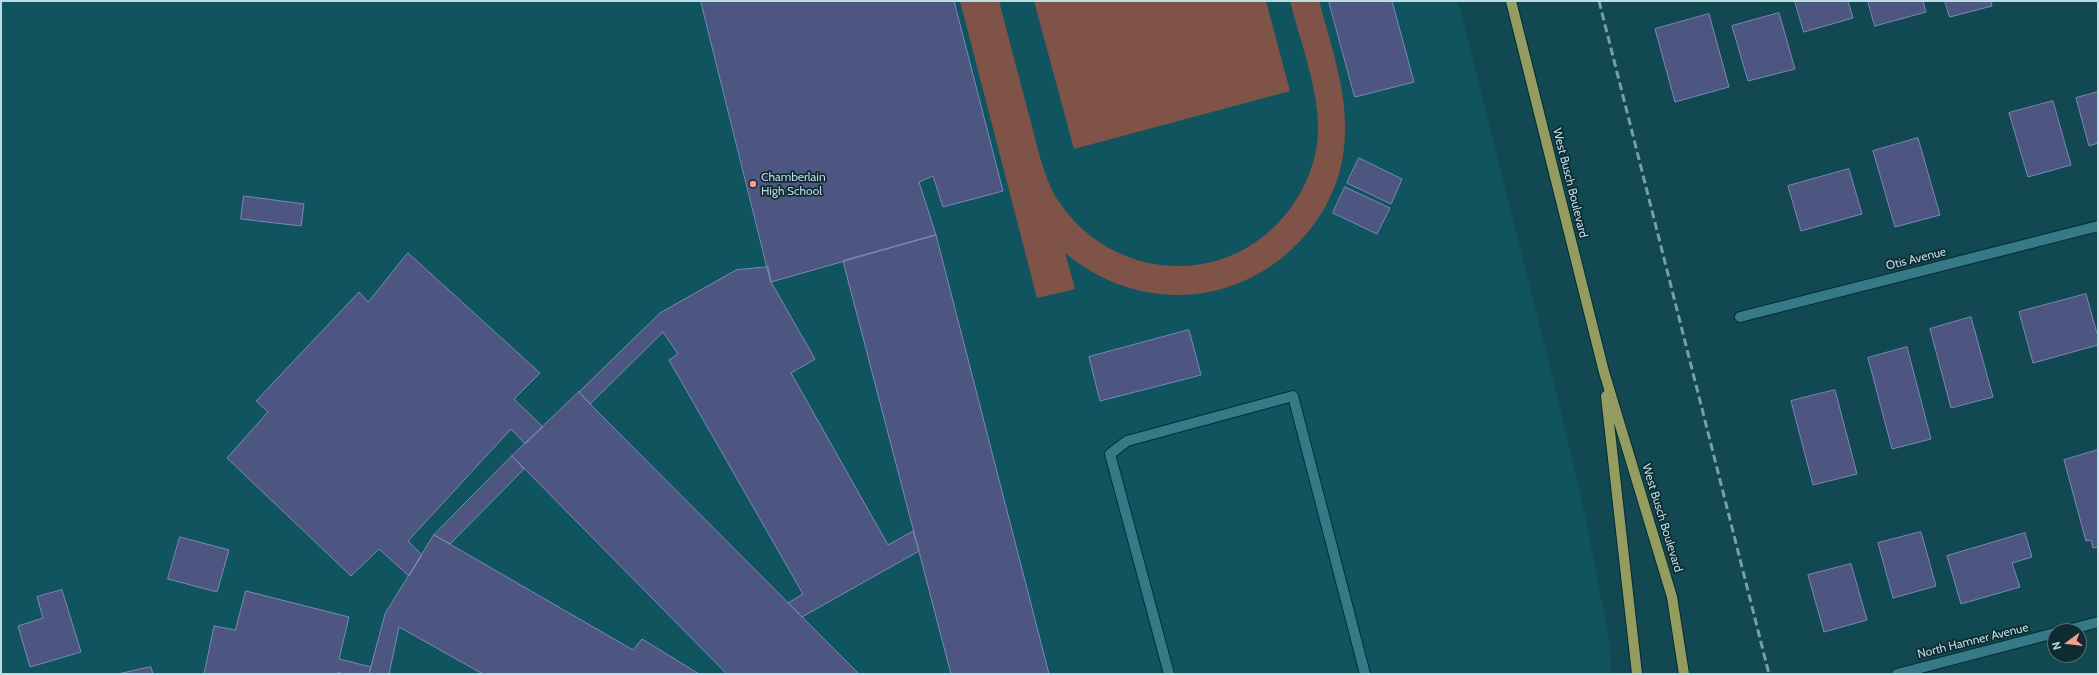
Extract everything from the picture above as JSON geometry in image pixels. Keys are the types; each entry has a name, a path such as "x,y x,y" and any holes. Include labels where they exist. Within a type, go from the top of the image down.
{"main road":[{"name":"West Busch Boulevard","path":"1511,1 1604,372 1672,597 1684,674"},
{"name":"West Busch Boulevard","path":"1604,372 1637,674"}],"street":[{"name":"Otis Avenue","path":"1740,317 2098,226"},
{"path":"1169,674 1110,454 1127,441 1293,396 1365,674"},
{"path":"2087,625 2098,622"},
{"name":"North Hamner Avenue","path":"1897,674 2047,635"}],"shaded area":[{"name":"Chamberlain High School","path":"1,1 1458,1 1550,366 1586,519 1609,640 1611,674 1,674"},
{"path":"960,1 999,1 1041,161 1056,197 1080,227 1106,246 1134,259 1164,265 1194,265 1224,258 1253,244 1278,223 1286,214 1294,204 1306,182 1311,170 1317,146 1318,118 1313,84 1290,1 1319,1 1340,80 1345,121 1345,141 1339,173 1336,184 1320,216 1298,243 1273,265 1245,281 1215,291 1184,295 1153,293 1122,286 1093,272 1065,253 1075,289 1037,298"},
{"path":"1034,1 1266,1 1290,91 1074,149"}],"building":[{"path":"701,1 954,1 1003,191 943,207 933,176 919,182 936,235 771,282"},
{"path":"1329,1 1392,1 1414,82 1355,97"},
{"path":"1795,1 1848,1 1853,18 1804,32"},
{"path":"1868,1 1923,1 1926,12 1875,26"},
{"path":"1945,1 1991,1 1992,6 1950,17"},
{"path":"1779,13 1795,69 1748,81 1732,26"},
{"path":"1709,14 1729,87 1675,102 1655,29"},
{"path":"2098,92 2098,143 2089,146 2076,98"},
{"path":"2053,101 2071,165 2028,177 2009,113"},
{"path":"1918,138 1940,215 1895,227 1873,151"},
{"path":"1359,158 1402,179 1391,204 1347,183"},
{"path":"1849,169 1862,214 1801,231 1788,186"},
{"path":"1345,187 1390,208 1377,234 1333,213"},
{"path":"244,196 304,204 301,226 241,219"},
{"path":"936,235 1049,674 951,674 843,261"},
{"path":"408,253 540,373 514,399 543,427 525,444 511,429 408,541 422,555 409,576 379,549 351,576 227,458 268,412 256,401 359,292 368,302"},
{"path":"768,267 771,282 815,359 791,373 888,545 913,531 919,551 802,617 788,603 803,594 669,360 678,354 663,332 590,404 579,392 660,313 736,270"},
{"path":"2086,294 2098,337 2098,345 2033,363 2019,312"},
{"path":"1971,317 1993,397 1951,408 1930,329"},
{"path":"1189,330 1201,375 1100,401 1089,357"},
{"path":"1907,347 1931,439 1892,449 1868,358"},
{"path":"1835,390 1857,474 1813,485 1791,401"},
{"path":"579,392 859,674 726,674 512,456"},
{"path":"2098,450 2098,547 2093,548 2091,540 2086,541 2064,460"},
{"path":"512,456 524,469 450,544 434,535"},
{"path":"1921,532 1936,586 1893,598 1878,543"},
{"path":"2025,533 2032,557 2012,563 2020,587 1961,604 1947,556"},
{"path":"434,535 633,650 642,639 699,674 483,674 399,627 389,674 369,674 385,614"},
{"path":"180,537 229,550 217,592 168,579"},
{"path":"1851,564 1867,620 1824,632 1808,575"},
{"path":"62,590 81,652 30,667 18,626 43,618 37,597"},
{"path":"246,591 349,617 339,659 371,667 369,674 343,674 338,672 337,674 204,674 214,626 235,630"},
{"path":"151,667 153,674 118,674"}],"railway":[{"path":"1599,1 1769,674"}],"place":[{"name":"Chamberlain High School","path":"753,184"}]}
